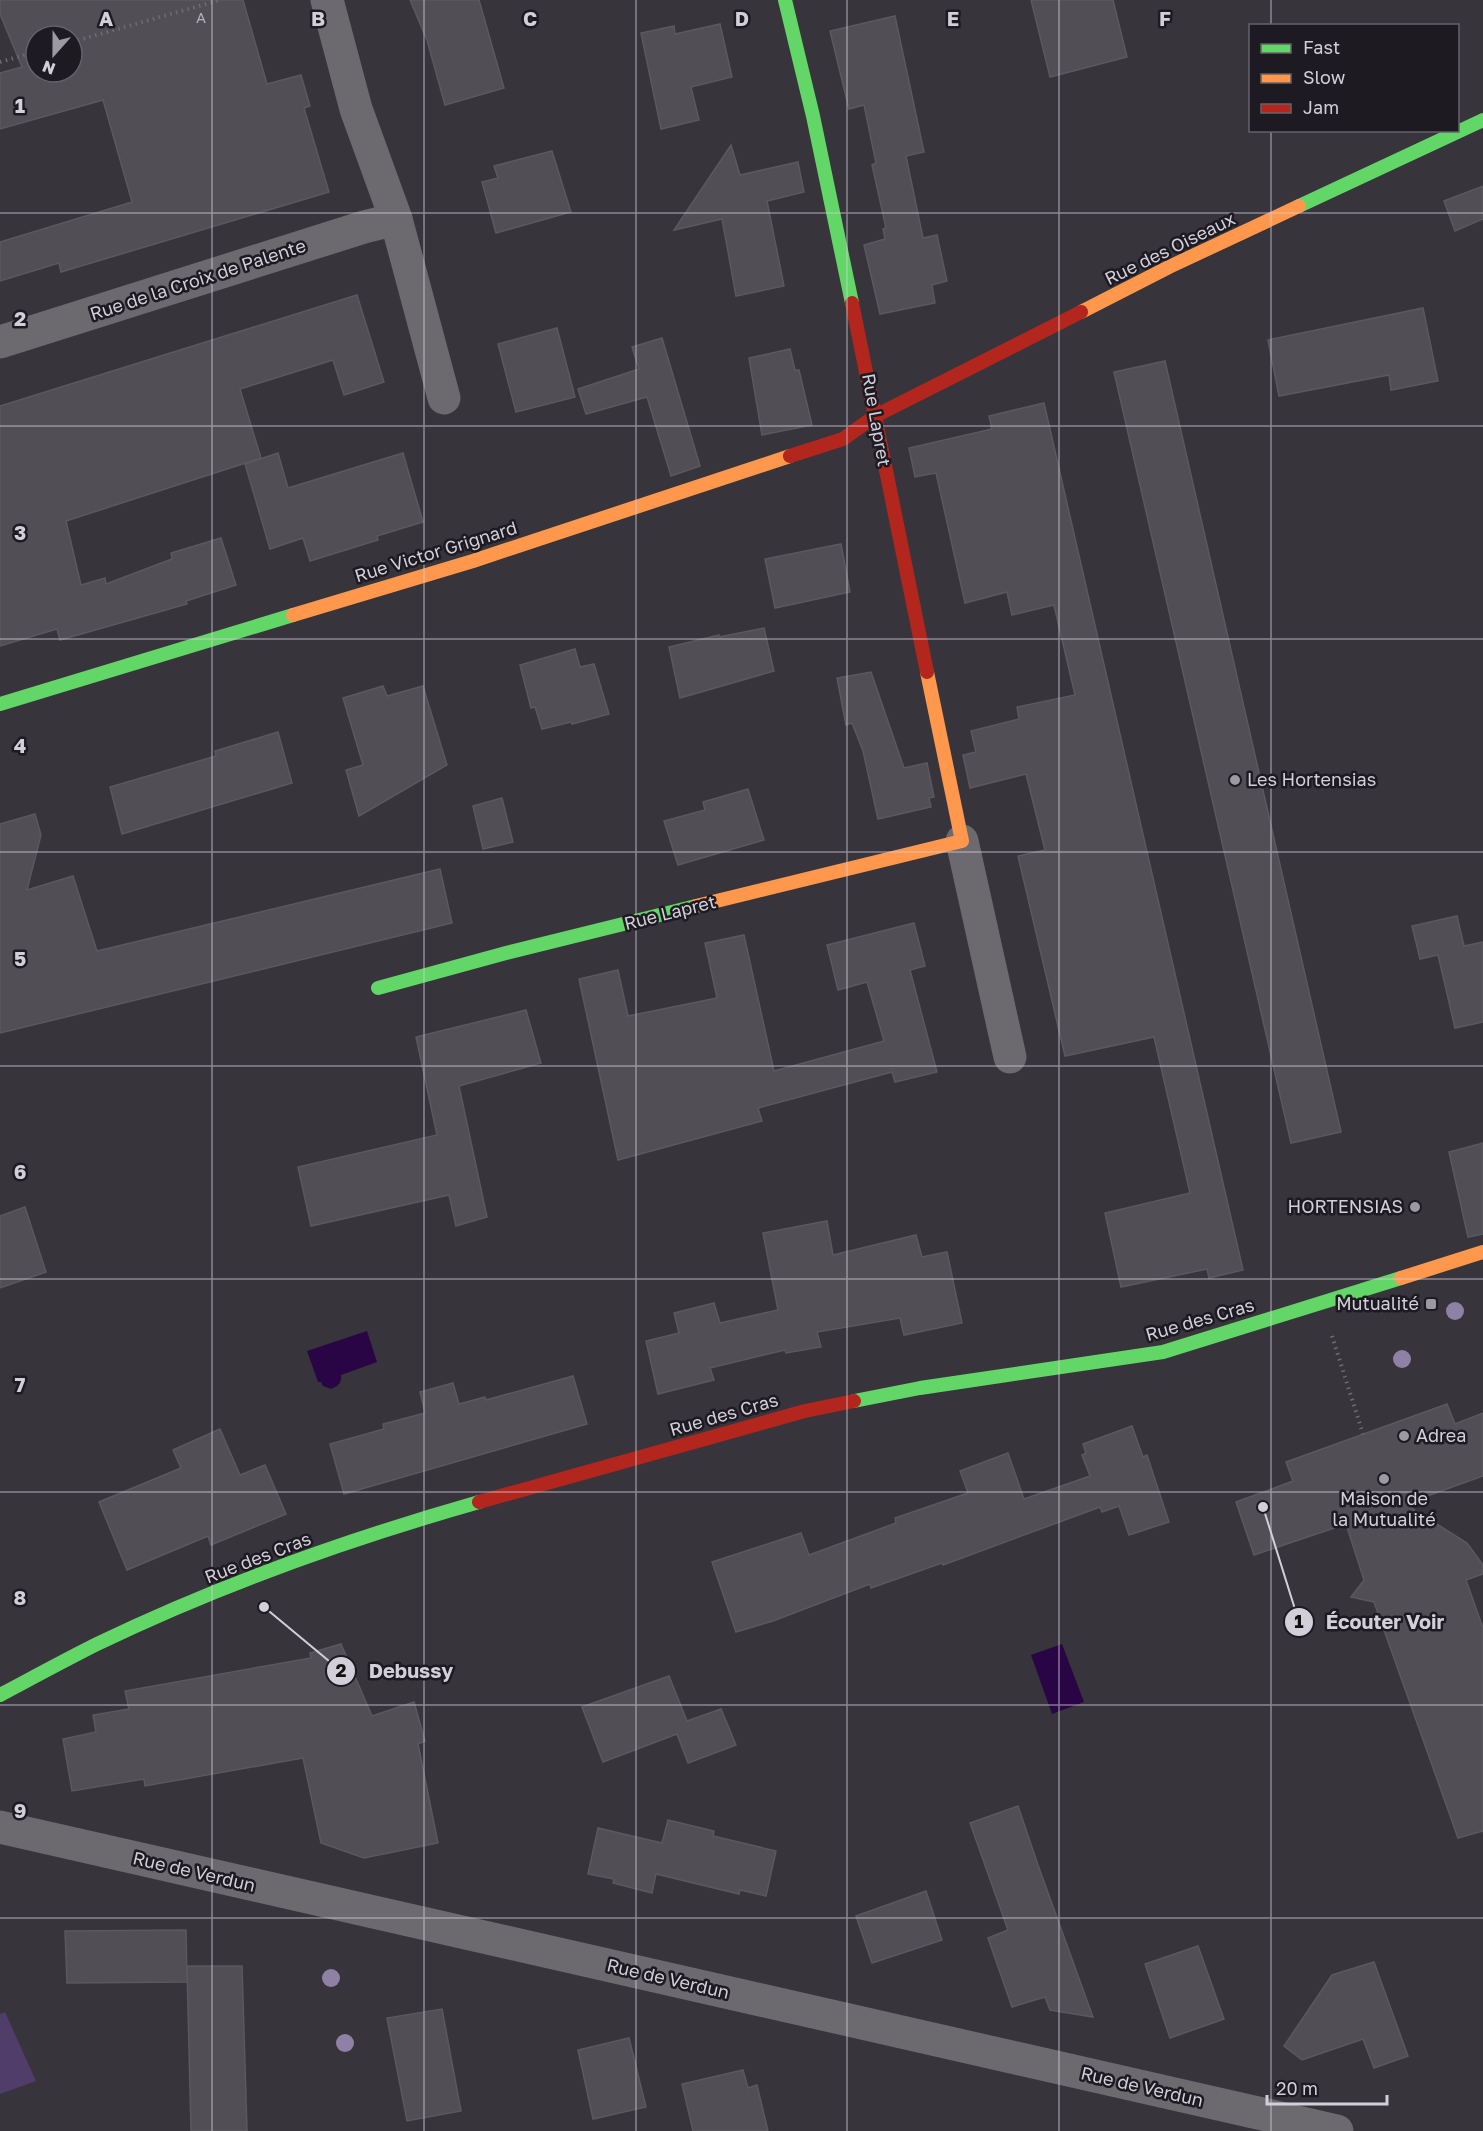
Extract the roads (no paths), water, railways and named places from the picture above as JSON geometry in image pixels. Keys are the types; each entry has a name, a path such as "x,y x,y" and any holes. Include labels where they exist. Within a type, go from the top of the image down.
{"street":[{"path":"327,0 356,109 396,219 444,398"},
{"name":"Rue Lapret","path":"785,0 813,116 962,841 1010,1057"},
{"name":"Rue des Oiseaux","path":"1459,131 1483,120"},
{"name":"Rue des Oiseaux","path":"875,416 1169,267 1457,132"},
{"name":"Rue de la Croix de Palente","path":"0,342 364,227 396,219"},
{"name":"Rue Victor Grignard","path":"0,704 495,553 843,439 875,416"},
{"name":"Rue Lapret","path":"378,988 506,952 962,841"},
{"name":"Rue des Cras","path":"0,1695 98,1644 233,1586 367,1536 466,1506 805,1411 920,1388 1163,1352 1483,1252"},
{"name":"Rue de Verdun","path":"0,1827 1336,2131"}],"place":[{"name":"Les Hortensias","path":"1235,780"},
{"name":"HORTENSIAS","path":"1415,1207"},
{"name":"Mutualité","path":"1431,1304"},
{"name":"Adrea","path":"1404,1436"},
{"name":"Maison de la Mutualité","path":"1384,1479"},
{"name":"Écouter Voir","path":"1263,1507"},
{"name":"Debussy","path":"264,1607"}]}
